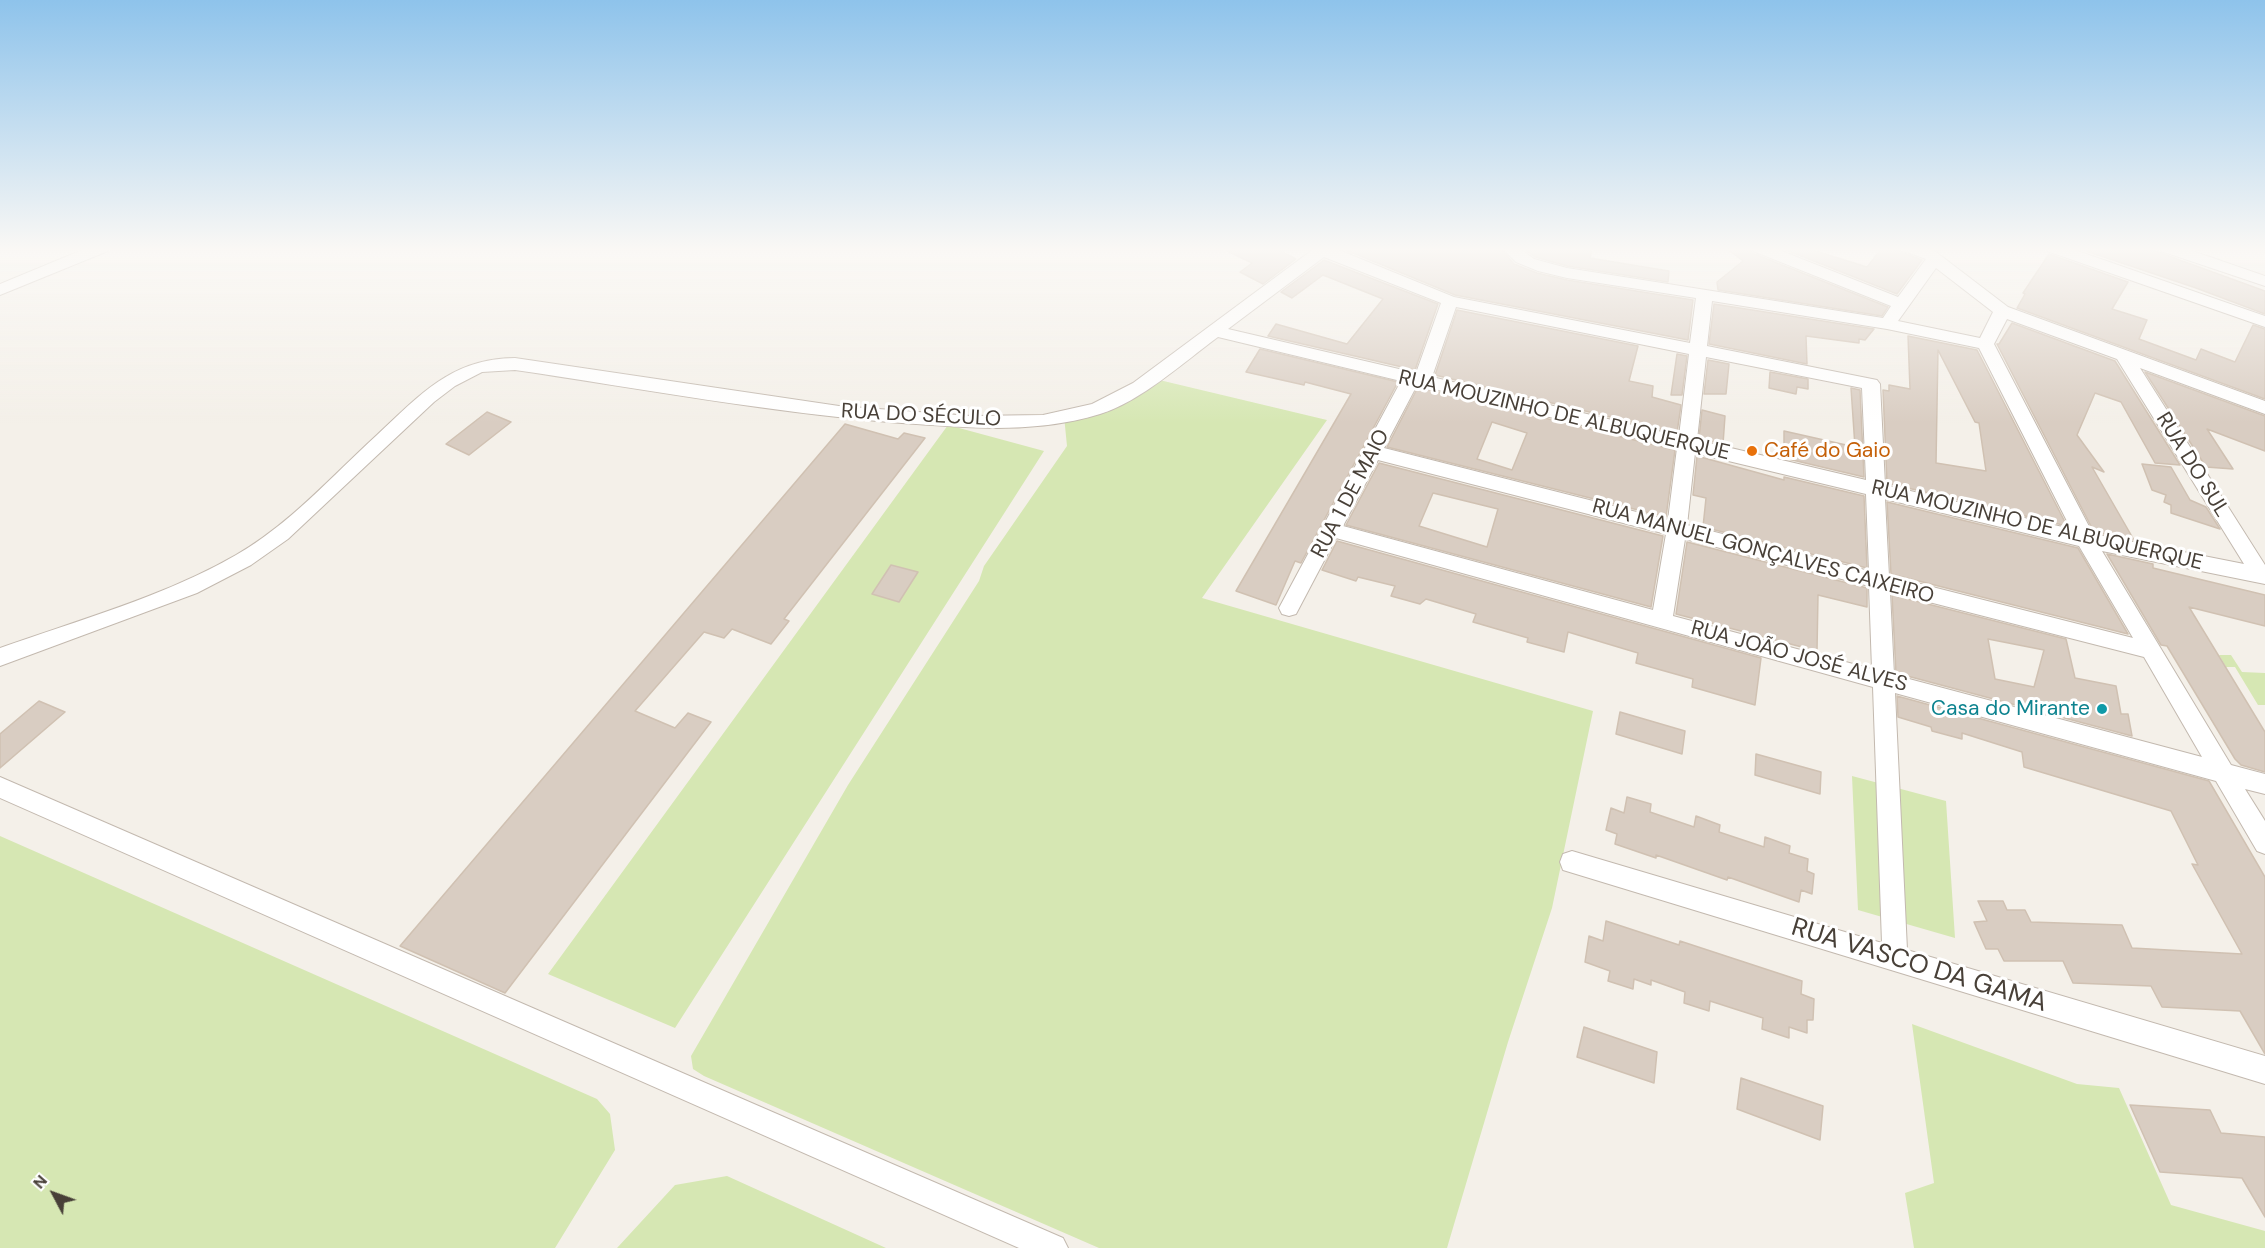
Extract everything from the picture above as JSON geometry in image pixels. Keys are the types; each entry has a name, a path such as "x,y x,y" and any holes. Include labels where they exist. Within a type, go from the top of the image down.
{"street":[{"name":"RUA DO SÉCULO","path":"0,657 190,588 244,560 281,534 428,398 453,377 464,372 503,364 605,376 839,412 970,422 1043,421 1097,409 1139,387 1248,306"},
{"name":"RUA 1 DE MAIO","path":"1289,608 1373,452 1416,381 1448,306"},
{"path":"1477,306 1871,384 1895,958"},
{"path":"1662,621 1677,529 1703,306"},
{"path":"1767,306 1887,324 1985,344"},
{"path":"1887,324 1899,306"},
{"path":"1996,306 2002,311 2265,408"},
{"path":"2220,306 2265,322"},
{"path":"1985,344 2002,311"},
{"name":"RUA MOUZINHO DE ALBUQUERQUE","path":"1215,331 2086,540 2263,576"},
{"path":"1985,344 2086,540 2265,843"},
{"name":"RUA DO SUL","path":"2122,354 2263,576"},
{"name":"RUA MANUEL GONÇALVES CAIXEIRO","path":"1373,452 2152,651"},
{"name":"RUA JOÃO JOSÉ ALVES","path":"1333,530 2265,784"},
{"path":"0,787 1053,1248"},
{"name":"RUA VASCO DA GAMA","path":"1572,862 2265,1070"}],"green space":[{"path":"1151,378 1327,420 1202,598 1593,711 1552,908 1508,1042 1447,1248 1099,1248 704,1076 693,1069 691,1056 848,785 979,581 984,566 1067,446 1064,416 1097,409"},
{"path":"948,425 1044,451 675,1028 548,974"},
{"path":"2219,655 2231,655 2242,672 2265,673 2265,705 2258,705 2235,667 2226,667"},
{"path":"1852,776 1946,801 1955,938 1858,910"},
{"path":"0,836 597,1099 610,1114 615,1150 555,1248 0,1248"},
{"path":"1912,1024 2077,1084 2119,1088 2171,1205 2265,1231 2265,1248 1914,1248 1905,1193 1934,1183"},
{"path":"727,1176 886,1248 617,1248 675,1185"}],"building":[{"path":"1377,306 1437,306 1415,370 1268,336 1276,324 1347,344"},
{"path":"1513,306 1692,306 1688,340"},
{"path":"1714,306 1728,306 1874,329 1865,340 1859,339 1859,343 1806,336 1807,364 1709,344"},
{"path":"1820,306 1888,307 1882,316"},
{"path":"2114,306 2112,309 2147,320 2139,339 2196,360 2201,349 2235,362 2253,325 2265,329 2265,399 2017,308"},
{"path":"2244,306 2265,306 2265,314"},
{"path":"1457,310 1638,346 1629,381 1653,386 1652,397 1681,405 1677,433 1435,375"},
{"path":"2012,323 2115,361 2180,465 2155,463 2121,402 2095,393 2077,435 2104,472 2092,467 2134,540 2094,532 1997,344"},
{"path":"1908,336 1977,350 2067,526 1887,483 1883,390 1889,391 1889,385 1910,389","holes":["1938,350 1975,422 1979,423 1986,471 1936,463"]},
{"path":"1260,349 1398,382 1301,563 1295,561 1276,605 1236,591 1351,394 1305,382 1304,385 1246,372"},
{"path":"1677,354 1687,356 1682,395 1671,395"},
{"path":"1708,360 1729,364 1726,394 1704,394"},
{"path":"1770,372 1808,379 1808,389 1797,387 1796,394 1769,388"},
{"path":"2145,372 2265,416 2265,451 2207,429 2233,469 2206,467"},
{"path":"1851,388 1860,390 1864,477 1784,458 1784,431 1855,447"},
{"path":"1417,389 1426,389 1675,450 1666,517 1387,447","holes":["1492,422 1527,433 1512,470 1477,459"]},
{"path":"1702,410 1725,416 1723,444 1699,438"},
{"path":"487,412 511,422 469,455 446,444"},
{"path":"845,424 898,439 904,433 925,438 784,619 789,621 771,644 732,629 724,638 704,632 635,711 675,728 688,713 711,722 505,993 400,946"},
{"path":"1697,456 1784,480 1784,477 1864,496 1867,568 1703,527 1706,498 1693,495"},
{"path":"1379,463 1663,536 1651,607 1346,525","holes":["1433,493 1498,509 1487,547 1419,526"]},
{"path":"2142,464 2171,467 2190,500 2206,507 2220,529 2171,513 2171,505 2164,502 2166,495 2152,490"},
{"path":"1887,502 2078,548 2128,634 1891,574"},
{"path":"1337,541 1761,658 1755,705 1692,687 1693,679 1636,663 1638,653 1568,632 1564,652 1527,642 1528,638 1473,622 1476,614 1426,599 1420,604 1391,596 1395,586 1358,577 1356,581 1322,570"},
{"path":"1687,542 1867,588 1867,607 1818,595 1817,651 1676,614"},
{"path":"2107,554 2153,564 2153,568 2265,595 2265,626 2189,607 2265,732 2265,772 2241,765 2235,759 2167,646 2161,645"},
{"path":"891,565 918,572 899,602 872,594"},
{"path":"1892,595 2066,639 2075,678 2116,686 2121,714 2128,714 2132,736 1896,673","holes":["1988,639 2044,650 2034,687 1995,679"]},
{"path":"1897,696 2209,781 2265,877 2265,1054 2240,1011 2162,1007 2151,986 2073,983 2063,961 2004,961 1998,949 1986,949 1974,922 1987,921 1978,901 2003,901 2007,910 2025,910 2031,922 2122,925 2132,948 2242,954 2192,864 2198,865 2171,811 2024,767 2022,752 1962,733 1962,739 1932,731 1931,727 1898,717"},
{"path":"39,701 65,712 0,768 0,734"},
{"path":"1620,712 1685,731 1682,754 1616,734"},
{"path":"1756,754 1821,772 1820,794 1755,775"},
{"path":"1627,797 1651,804 1650,812 1694,827 1696,816 1720,825 1719,832 1764,847 1765,837 1790,846 1789,853 1808,859 1807,871 1814,874 1812,894 1801,890 1799,902 1728,877 1727,880 1656,855 1656,858 1615,844 1617,834 1606,830 1611,808 1624,813"},
{"path":"1606,921 1679,945 1680,941 1802,981 1801,994 1814,999 1813,1020 1807,1020 1807,1033 1789,1027 1789,1038 1762,1029 1763,1018 1710,1001 1709,1011 1684,1003 1685,992 1651,980 1651,985 1634,979 1633,989 1608,981 1610,971 1585,962 1589,936 1603,941"},
{"path":"1584,1027 1657,1052 1654,1083 1577,1057"},
{"path":"1741,1078 1823,1106 1820,1140 1737,1109"},
{"path":"2130,1105 2210,1110 2221,1133 2265,1137 2265,1217 2242,1178 2160,1172"}],"place":[{"name":"Café do Gaio","path":"1752,451"},
{"name":"Casa do Mirante","path":"2102,709"}]}
